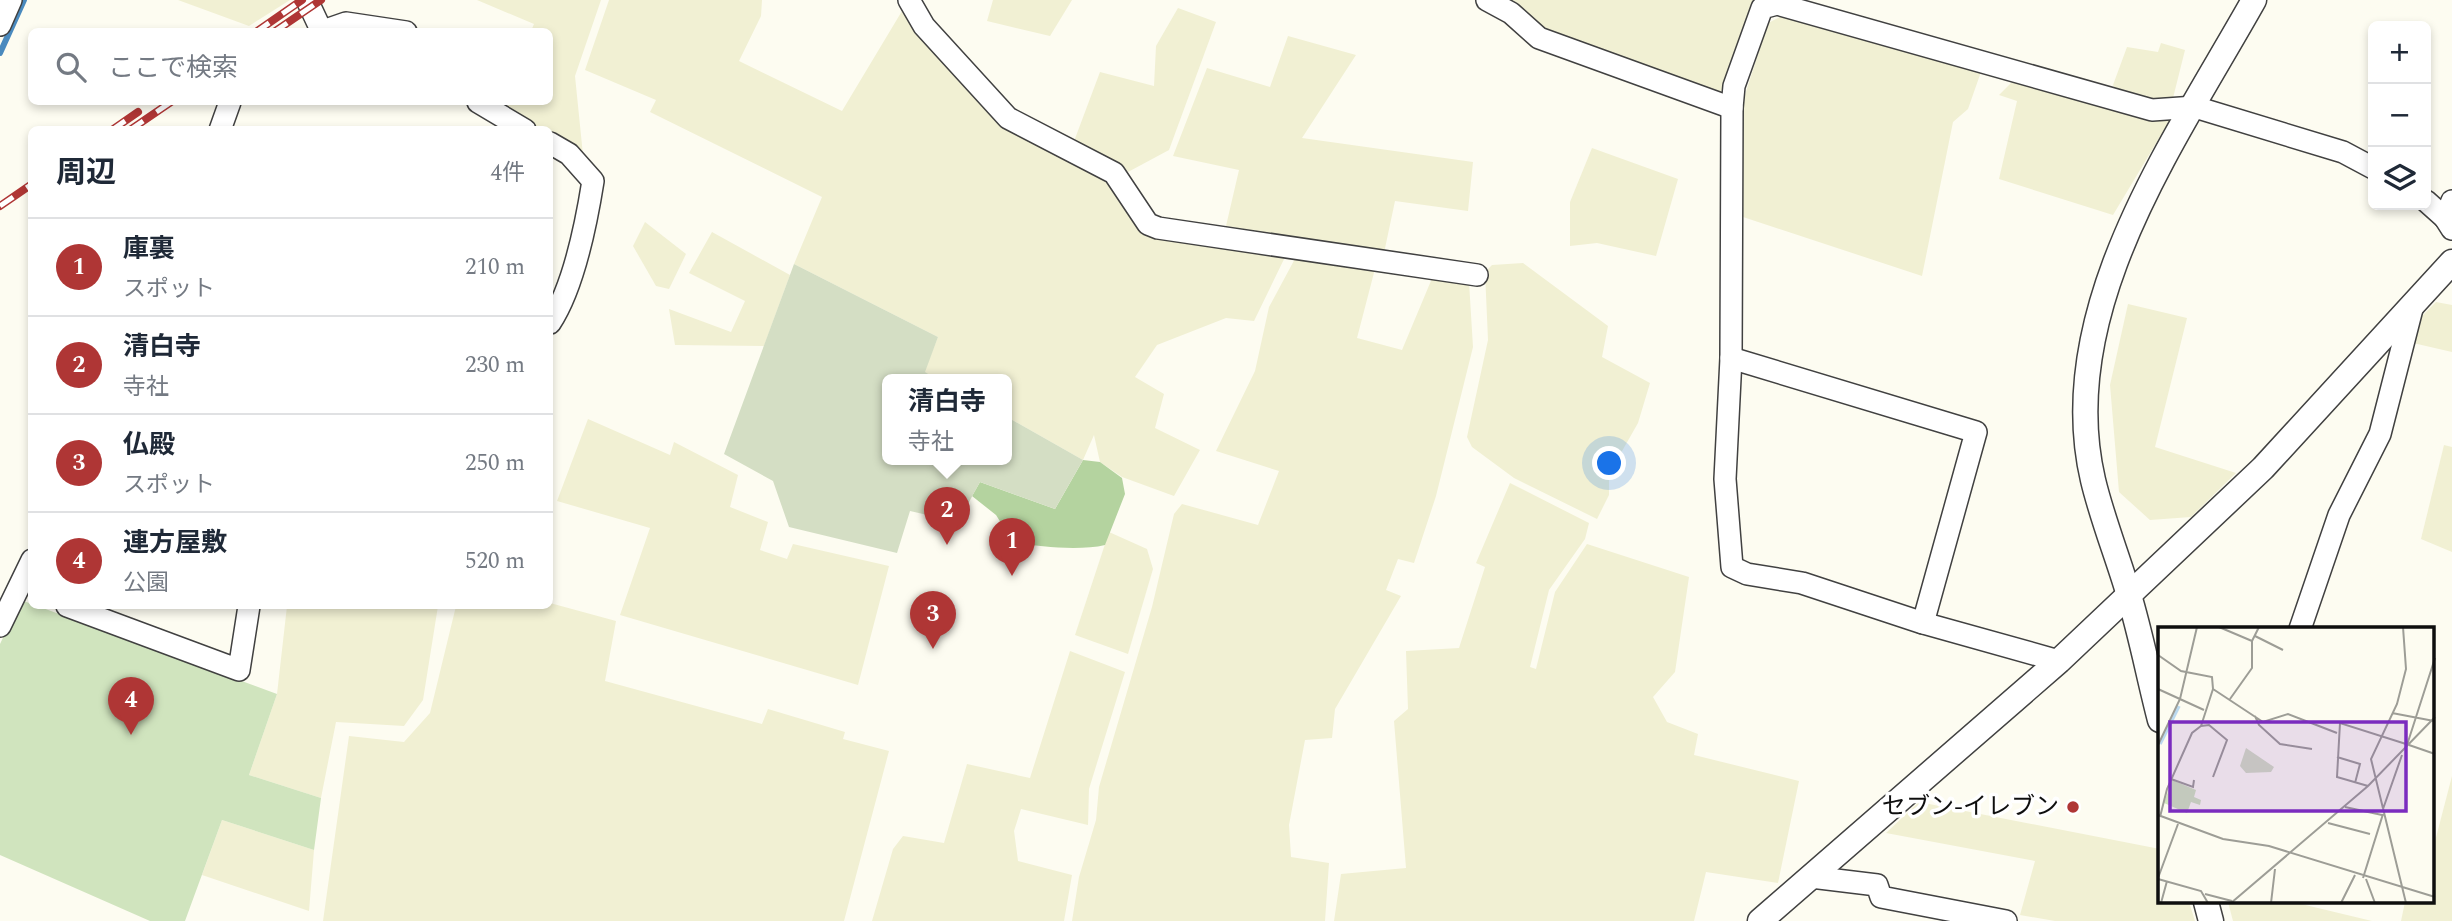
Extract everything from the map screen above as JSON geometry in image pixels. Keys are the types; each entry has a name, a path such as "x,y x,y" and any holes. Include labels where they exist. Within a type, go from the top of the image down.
{"street":[{"path":"0,25 11,0"},
{"path":"307,0 321,28"},
{"path":"909,0 924,26 1008,118 1114,173 1148,224 1158,228 1296,250 1477,275"},
{"path":"1487,0 1511,13 1539,38 1732,108"},
{"path":"2158,712 2129,595 2092,479 2085,383 2108,276 2132,219 2254,0"},
{"path":"2059,661 1923,622 1802,583 1747,574 1732,567 1725,479 1731,358 1732,108 1734,86 1762,8 1777,4 2152,110 2194,107 2343,152 2368,165"},
{"path":"332,28 346,23 379,28"},
{"path":"221,126 229,105"},
{"path":"483,105 518,126"},
{"path":"553,145 569,154 593,181 576,258 553,318"},
{"path":"2431,204 2450,216"},
{"path":"1760,921 2059,661 2263,468 2452,262"},
{"path":"2301,627 2339,515 2380,434 2413,305"},
{"path":"1731,358 1976,432 1923,622"},
{"path":"0,626 25,590"},
{"path":"75,609 239,670 249,609"},
{"path":"1811,877 1877,885 1881,897 2006,921"}],"green space":[{"path":"178,0 290,0 249,26"},
{"path":"477,0 601,0 575,76 583,155 553,139 553,126 529,126 505,113 508,105 553,105 553,28 532,28 534,24"},
{"path":"609,0 762,0 761,16 739,61 842,111 905,6 1005,124 1108,180 1132,219 1286,255 1254,321 1226,318 1157,345 1135,377 1164,394 1155,428 1200,450 1174,496 1122,477 1100,462 1094,435 1083,460 1012,420 1012,374 924,372 938,337 794,264 822,197 650,112 656,100 585,70"},
{"path":"993,0 1072,0 1050,36 987,21"},
{"path":"1500,0 1755,0 1720,94 1553,37"},
{"path":"1178,8 1216,22 1169,150 1128,172 1073,144 1100,72 1154,86 1156,46"},
{"path":"1782,16 1982,69 1968,109 1953,122 1922,276 1740,216 1743,101 1768,23"},
{"path":"1288,36 1356,55 1302,138 1473,162 1468,211 1395,201 1384,253 1226,226 1239,170 1173,156 1207,68 1270,87"},
{"path":"2161,43 2185,50 2173,98 2151,101 2117,92 2113,85 2127,47 2158,52"},
{"path":"2013,81 2170,120 2113,215 1999,179 2017,101 1999,95"},
{"path":"1592,148 1678,179 1656,256 1597,243 1570,246 1570,202"},
{"path":"645,222 686,254 669,289 656,286 633,246"},
{"path":"712,232 790,275 764,346 675,345 669,309 731,332 745,301 689,273"},
{"path":"1297,255 1376,265 1357,338 1402,350 1433,276 1469,282 1473,347 1436,496 1414,563 1398,559 1386,590 1401,596 1335,709 1332,738 1305,740 1289,825 1291,857 1329,863 1325,921 1072,921 1079,877 1096,820 1099,787 1152,607 1174,514 1182,504 1258,525 1279,471 1216,451 1255,371 1269,307"},
{"path":"1523,263 1608,326 1602,357 1650,383 1638,423 1609,474 1609,495 1597,519 1514,478 1472,447 1467,437 1488,340 1485,272 1492,265"},
{"path":"794,264 938,337 925,372 928,374 882,374 882,465 1012,465 1012,420 1083,460 1055,509 980,482 958,522 910,511 897,553 789,527 773,481 724,454"},
{"path":"2436,302 2452,305 2452,352 2413,343 2418,320"},
{"path":"2128,304 2187,318 2155,447 2236,473 2191,517 2150,520 2119,492 2110,385"},
{"path":"588,419 670,455 674,442 738,475 730,507 768,522 760,550 787,559 793,544 889,566 858,685 620,615 650,528 557,501"},
{"path":"2444,445 2452,447 2452,552 2421,539"},
{"path":"1083,460 1100,462 1122,478 1125,494 1105,545 1059,548 1013,542 996,515 972,496 980,482 1055,509"},
{"path":"1510,483 1589,523 1585,539 1549,590 1530,667 1536,669 1555,592 1587,544 1689,577 1675,672 1653,697 1667,722 1698,734 1694,755 1799,781 1778,883 1706,872 1694,921 1334,921 1341,874 1406,868 1394,721 1408,709 1406,651 1459,648 1485,567 1476,563"},
{"path":"1109,532 1147,549 1153,569 1128,654 1075,635"},
{"path":"21,600 28,603 28,609 46,609 277,694 249,775 321,798 314,850 222,820 185,921 150,921 0,855 0,644"},
{"path":"553,604 616,621 605,681 762,724 768,709 845,732 843,739 889,751 844,921 323,921 349,736 404,742 430,713 455,609 553,609"},
{"path":"287,609 438,609 423,700 404,726 336,722 321,798 249,775 277,694"},
{"path":"1070,651 1125,672 1089,789 1088,825 1021,809 1014,831 1018,861 1072,875 1064,921 872,921 893,849 903,836 944,843 967,764 1030,778"},
{"path":"2452,776 2452,921 2401,921 2405,904 2434,904 2434,845"},
{"path":"1919,802 2158,849 2158,904 2190,904 2195,921 2055,921 2020,915 2035,861 1886,833"},
{"path":"222,820 314,850 309,911 202,875"},
{"path":"2229,904 2301,904 2372,921 2233,921"}],"waterway":[{"path":"0,53 24,0"}],"railway":[{"path":"262,28 302,0"},
{"path":"280,28 321,0"},
{"path":"136,126 167,105"},
{"path":"118,126 138,112"},
{"path":"0,206 28,187"}],"place":[{"name":"清白寺","path":"947,545"},
{"name":"庫裏","path":"1012,576"},
{"name":"仏殿","path":"933,649"},
{"name":"連方屋敷","path":"131,735"},
{"name":"セブン-イレブン","path":"2073,807"}]}
